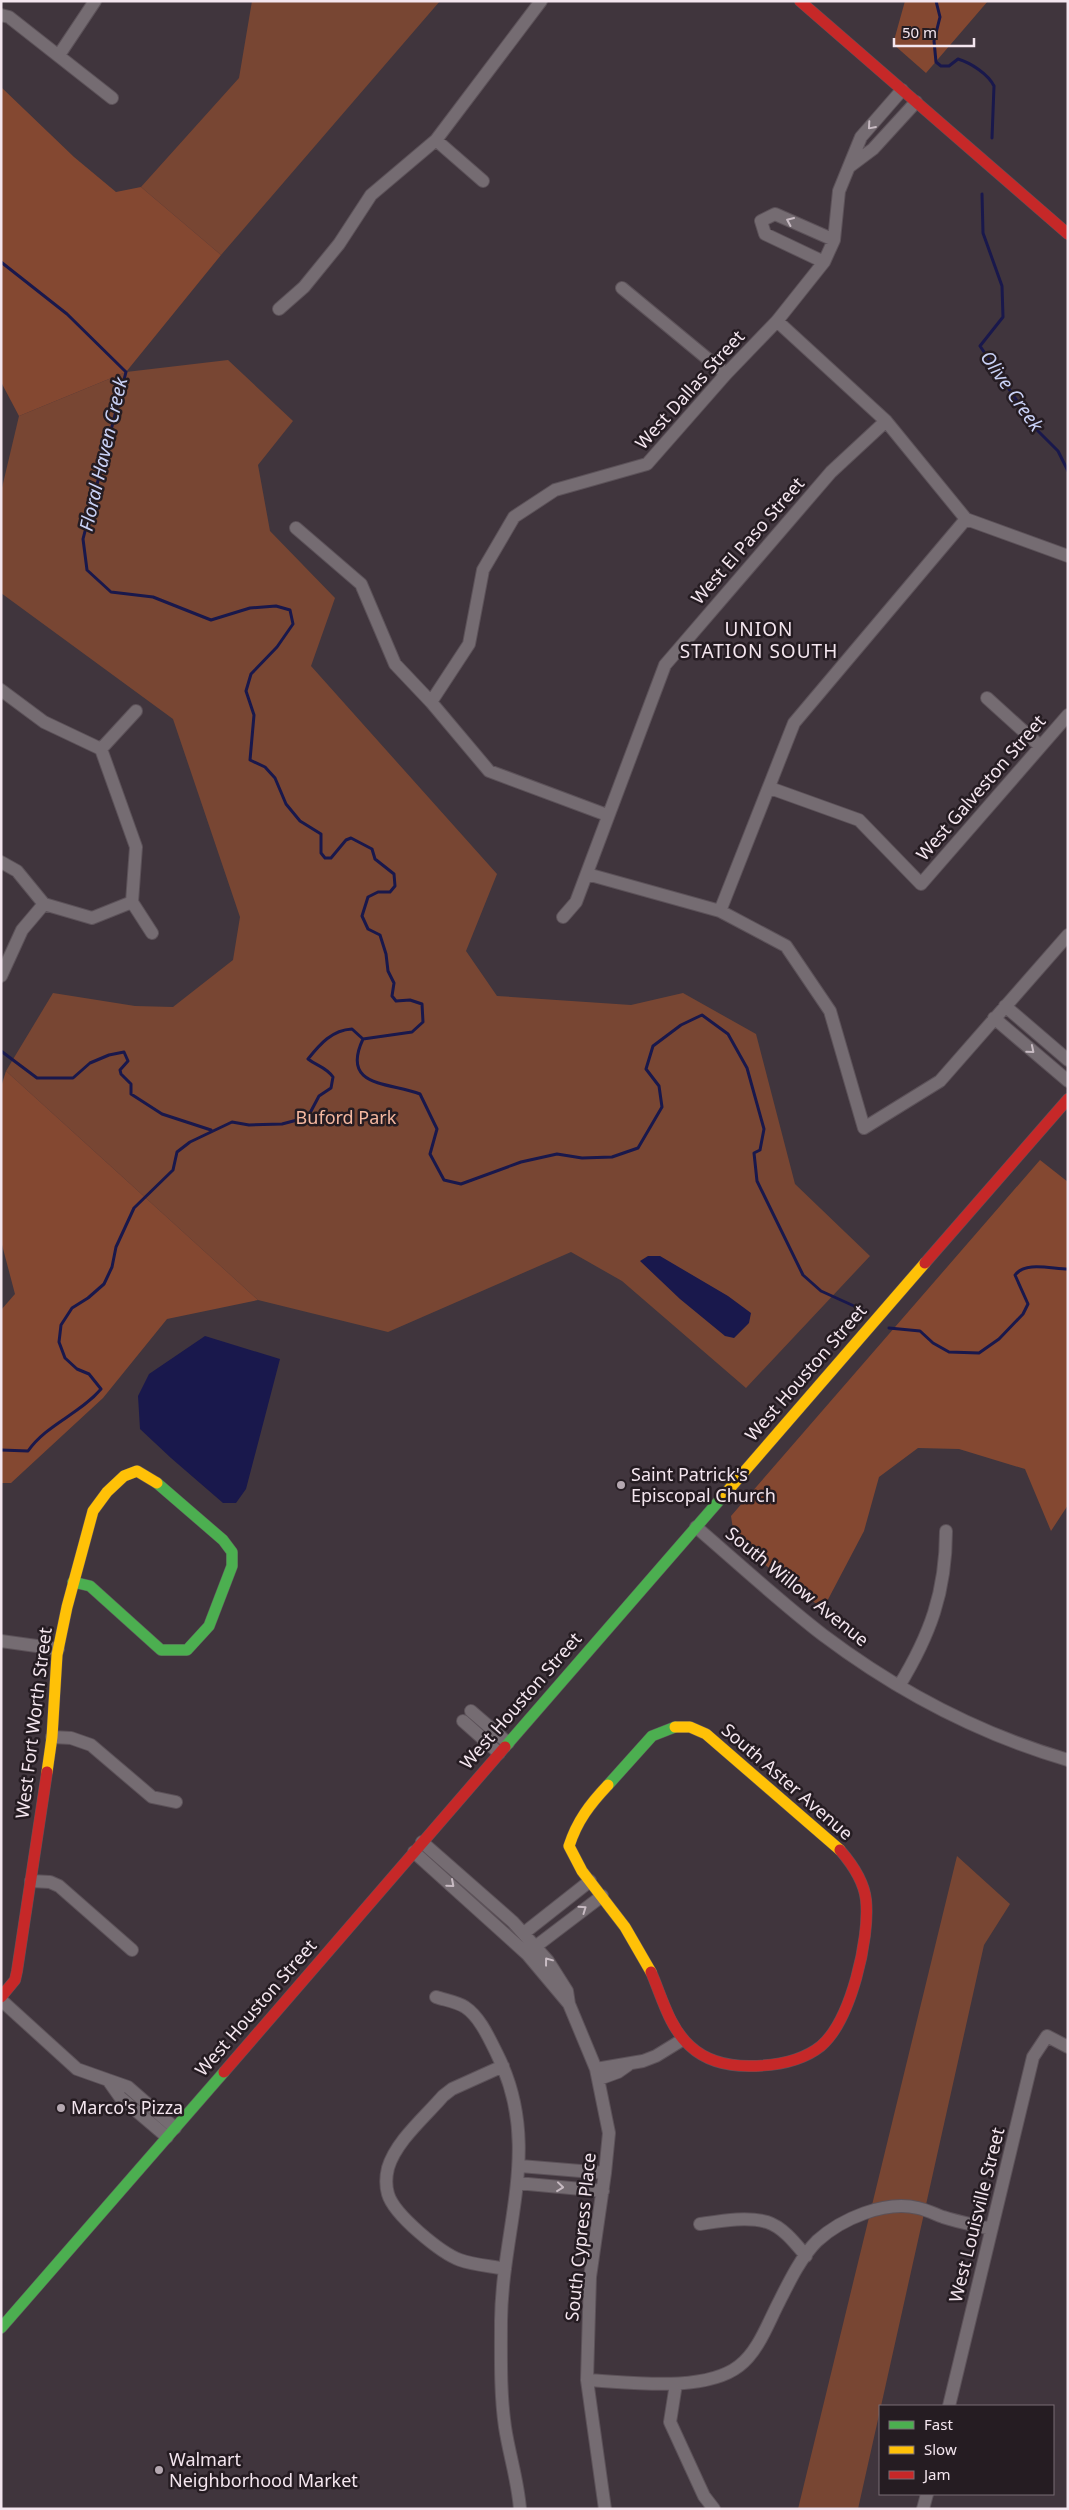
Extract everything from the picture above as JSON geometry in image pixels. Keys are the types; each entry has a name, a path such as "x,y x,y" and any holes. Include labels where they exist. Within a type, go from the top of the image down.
{"street":[{"path":"59,55 94,1"},
{"path":"279,309 304,287 339,244 371,195 436,140 541,1"},
{"path":"800,1 916,102 1065,227"},
{"path":"1,15 9,18 59,55 112,98"},
{"name":"West Dallas Street","path":"431,702 469,644 483,570 514,517 555,490 647,464 726,374 777,322 824,262 834,240 839,191 861,137 902,90"},
{"path":"849,167 873,149 916,102"},
{"path":"436,140 483,181"},
{"path":"824,262 765,234 761,221 775,214 834,240"},
{"path":"622,288 726,374"},
{"path":"777,322 886,420 966,518 1068,556"},
{"name":"West El Paso Street","path":"563,917 576,902 607,815 665,665 831,472 886,420"},
{"path":"720,911 794,723 966,518"},
{"path":"296,528 361,584 395,664 431,702 489,771 607,815"},
{"path":"1,690 44,722 101,749 136,847 132,902 152,933"},
{"path":"987,698 1040,746"},
{"path":"101,749 136,710"},
{"name":"West Galveston Street","path":"770,788 860,820 921,884 1068,715"},
{"path":"1,862 17,872 44,904 92,918 132,902"},
{"path":"587,874 720,911 786,946 830,1011 864,1128 940,1081 1068,935"},
{"path":"1,976 22,930 44,904"},
{"path":"1005,1006 1068,1060"},
{"path":"994,1018 1068,1081"},
{"name":"West Houston Street","path":"1,2328 1068,1098"},
{"name":"West Fort Worth Street","path":"1,1999 15,1980 18,1971 52,1737 58,1649 73,1582 93,1511 107,1492 124,1476 137,1471 158,1484 223,1540 232,1552 232,1566 209,1626 187,1650 170,1652 161,1650 90,1586 73,1582"},
{"name":"South Willow Avenue","path":"696,1527 816,1630 899,1686 997,1735 1068,1760"},
{"path":"899,1686 918,1654 935,1616 945,1565 946,1531"},
{"path":"1,1641 58,1649"},
{"path":"499,1753 467,1716 508,1743"},
{"name":"South Aster Avenue","path":"590,1881 576,1864 569,1846 575,1827 587,1808 652,1736 675,1727 690,1728 698,1731 720,1744 848,1858 866,1899 864,1937 844,2011 826,2040 813,2050 785,2064 742,2066 725,2065 712,2060 699,2054 682,2040"},
{"path":"52,1737 71,1738 91,1745 152,1797 176,1802"},
{"name":"South Cypress Place","path":"418,1847 524,1933 532,1950 569,2004 597,2074 608,2133 603,2191 590,2277 587,2380 605,2509"},
{"name":"South Cypress Place","path":"418,1847 532,1950"},
{"path":"31,1880 50,1882 59,1886 132,1950"},
{"path":"524,1933 590,1881 617,1915 646,1961 682,2040 656,2056 628,2065 615,2064 597,2074"},
{"path":"532,1950 602,1896"},
{"path":"544,1916 556,1930"},
{"path":"436,1997 465,2007 486,2032 503,2066 517,2111 520,2166 505,2268 501,2319 502,2392 505,2426 520,2509"},
{"path":"1,1999 78,2069 128,2087 171,2133"},
{"name":"West Louisville Street","path":"949,2405 1033,2057 1048,2036 1068,2047"},
{"path":"503,2066 452,2089 443,2096 394,2156 388,2168 386,2184 393,2204 404,2217 449,2255 462,2261 505,2268"},
{"path":"108,2080 126,2102 171,2133"},
{"path":"126,2102 134,2092"},
{"path":"520,2166 605,2173"},
{"path":"517,2183 603,2191"},
{"path":"587,2380 676,2384 711,2378 738,2367 756,2345 791,2278 816,2242 827,2233 863,2213 881,2207 917,2207 943,2217 991,2229"},
{"path":"700,2224 726,2220 768,2222 788,2235 806,2256"},
{"path":"676,2384 670,2422 704,2496 714,2509"},
{"path":"923,2509 927,2495"}],"green space":[{"path":"252,1 440,1 221,255 141,187 239,78"},
{"name":"Buford Park","path":"228,360 293,421 258,465 270,531 335,598 311,666 497,874 466,951 497,996 631,1005 683,993 756,1034 795,1184 870,1256 746,1388 622,1281 571,1252 388,1332 258,1300 6,1071 53,993 135,1006 173,1007 233,960 240,917 173,719 1,593 1,492 19,416 126,372"},
{"path":"957,1856 1010,1904 984,1945 881,2405 879,2405 879,2415 858,2509 798,2509"}],"shaded area":[{"path":"905,1 988,1 926,73 893,44"},
{"path":"1,87 74,157 116,192 141,187 221,255 126,372 19,416 1,382"},
{"path":"6,1071 258,1300 167,1319 103,1398 11,1483 1,1483 1,1310 15,1294 1,1241 1,1087"},
{"path":"1040,1160 1068,1182 1068,1505 1051,1531 1025,1469 959,1449 918,1448 879,1477 864,1531 823,1609 735,1542 731,1516"},
{"path":"648,1256 660,1256 728,1296 751,1313 749,1323 734,1338 725,1336 680,1299 640,1261"},
{"path":"205,1336 280,1359 246,1489 236,1503 223,1503 140,1429 138,1396 149,1374"}],"waterway":[{"name":"Olive Creek","path":"936,1 940,17 934,41 936,62 941,66 949,66 958,59 968,63 988,77 994,86 992,138"},
{"name":"Olive Creek","path":"982,194 983,233 1002,286 1003,317 980,346 1036,429 1058,451 1068,471"},
{"name":"Floral Haven Creek","path":"1,262 67,314 126,372 83,539 87,570 111,592 153,597 211,620 250,608 276,606 290,610 293,624 277,647 251,674 246,691 254,715 250,760 265,767 275,778 286,804 300,821 321,834 321,853 325,858 331,858 346,840 351,838 372,849 375,859 394,874 395,886 390,892 378,892 368,897 362,916 368,929 380,935 386,954 388,971 394,983 392,996 396,1001 410,1000 422,1004 423,1022 412,1032 363,1039"},
{"path":"1,1450 28,1451 44,1433 93,1398 101,1389 89,1374 77,1369 65,1358 59,1342 61,1325 72,1308 88,1298 104,1284 112,1267 116,1247 134,1208 173,1170 177,1152 190,1142 232,1122 249,1125 282,1124 301,1119 310,1113 319,1096 331,1088 333,1077 308,1059 332,1035 345,1030 352,1029 363,1039 358,1055 358,1067 363,1075 383,1084 420,1094 437,1129 430,1154 444,1180 461,1184 521,1162 557,1154 582,1158 612,1157 638,1148 662,1107 659,1086 646,1069 653,1046 681,1025 702,1015 728,1034 747,1068 764,1129 760,1150 754,1153 757,1181 803,1275 821,1291 865,1311"},
{"path":"1,1051 37,1078 73,1078 90,1063 109,1055 124,1052 128,1061 120,1070 121,1074 131,1084 131,1094 162,1114 211,1130"},
{"path":"889,1328 920,1331 933,1343 949,1352 979,1353 999,1339 1023,1314 1028,1304 1015,1275 1019,1271 1032,1267 1068,1269"}],"traffic: fast":[{"path":"73,1582 90,1586 161,1650 187,1650 209,1626 232,1566 232,1552 223,1540 157,1483"},
{"path":"505,1747 724,1495"},
{"path":"608,1785 652,1736 675,1727"},
{"path":"1,2328 224,2072"}],"traffic: slow":[{"path":"724,1495 925,1263"},
{"path":"47,1772 52,1737 57,1655 67,1607 93,1511 107,1492 124,1476 137,1471 157,1483"},
{"path":"675,1727 690,1727 706,1734 840,1850"},
{"path":"608,1785 585,1813 569,1846 582,1871 625,1927 651,1972"}],"traffic: jam":[{"path":"800,1 1068,234"},
{"path":"925,1263 1068,1099"},
{"path":"224,2072 505,1747"},
{"path":"1,1997 15,1980 17,1971 47,1772"},
{"path":"651,1972 671,2021 677,2030 690,2046 710,2059 733,2065 768,2065 787,2062 805,2056 821,2046 832,2034 849,1999 856,1978 865,1936 866,1900 863,1886 853,1867 840,1850"}],"place":[{"name":"Saint Patrick's Episcopal Church","path":"621,1485"},
{"name":"Marco's Pizza","path":"61,2108"},
{"name":"Walmart Neighborhood Market","path":"159,2470"}],"district":[{"name":"UNION STATION SOUTH","path":"759,640"}]}
